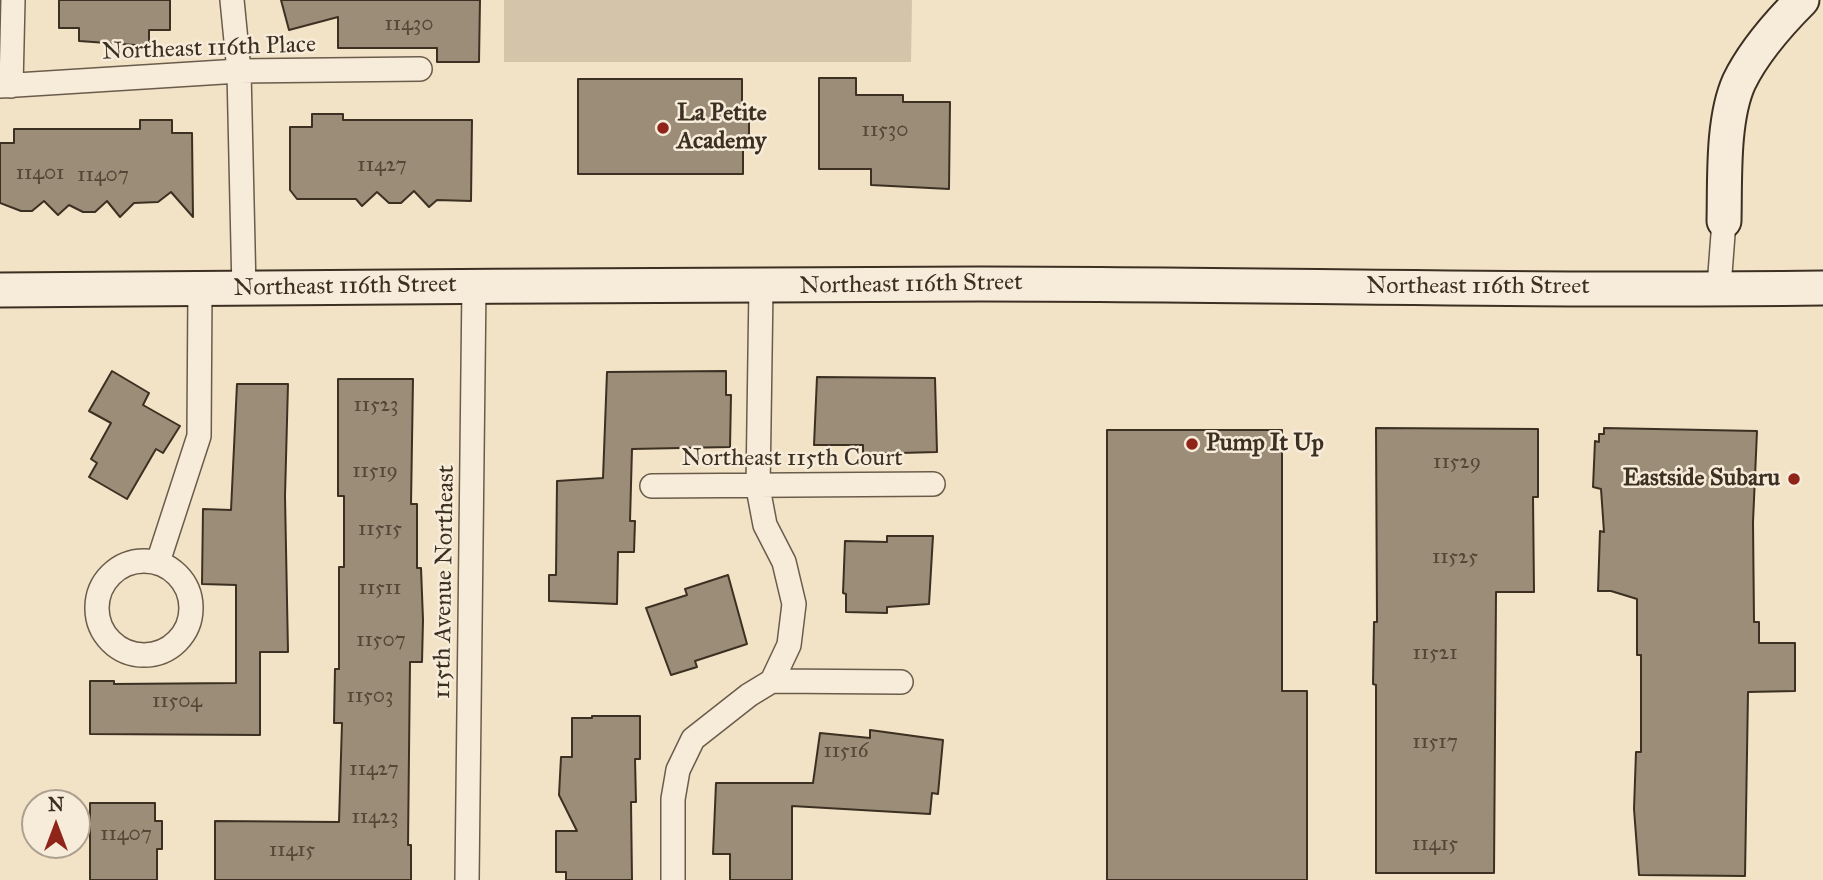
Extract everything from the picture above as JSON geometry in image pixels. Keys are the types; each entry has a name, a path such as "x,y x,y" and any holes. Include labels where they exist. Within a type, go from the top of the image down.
{"street":[{"path":"6,86 13,0"},
{"path":"232,0 239,71 244,290"},
{"path":"1719,286 1727,132 1739,82 1775,27 1802,0"},
{"name":"Northeast 116th Place","path":"6,86 239,71 421,69"},
{"name":"Northeast 116th Street","path":"0,290 978,284 1823,288"},
{"name":"115th Avenue Northeast","path":"467,880 474,285"},
{"path":"673,880 673,799 678,770 692,738 772,681 789,645 794,604 783,562 765,525 758,488 761,286"},
{"path":"158,562 199,436 200,290"},
{"name":"Northeast 115th Court","path":"652,486 758,488 933,484"},
{"path":"143,560 158,562 183,581 190,595 192,611 188,626 174,644 153,655 122,651 110,642 96,613 103,583 127,563 143,560"},
{"path":"772,681 901,682"}],"shaded area":[{"path":"504,0 912,0 911,62 504,62"}],"building":[{"path":"59,0 170,0 170,30 149,30 149,46 79,41 79,28 59,28"},
{"path":"281,0 480,0 479,62 437,62 437,48 338,48 338,17 289,30"},
{"path":"819,78 856,78 856,95 903,95 903,102 950,102 949,189 871,185 871,169 819,169"},
{"name":"La Petite Academy","path":"578,79 742,79 742,116 749,116 749,141 743,141 743,174 578,174"},
{"path":"312,114 343,114 343,120 472,120 471,201 437,200 429,207 414,191 401,203 389,203 377,192 362,206 356,199 297,199 290,190 290,127 312,127"},
{"path":"140,120 172,120 172,133 192,133 193,217 171,192 158,202 134,203 120,217 107,201 95,212 83,212 69,205 58,215 44,201 32,211 21,211 0,203 0,143 14,143 14,129 140,129"},
{"path":"112,371 149,393 143,405 180,426 163,453 156,449 127,499 89,477 97,463 91,459 111,423 89,411"},
{"path":"726,371 726,395 731,395 730,447 632,449 630,521 635,521 634,552 618,552 617,604 549,601 549,575 556,575 557,481 603,478 607,372"},
{"path":"817,377 935,378 937,452 863,454 863,445 814,445"},
{"path":"338,379 413,379 411,504 417,504 417,568 421,568 423,620 422,662 410,662 408,845 411,845 411,880 215,880 215,821 339,822 342,723 334,723 335,669 339,669 339,567 344,567 344,496 338,496"},
{"path":"237,384 288,384 285,496 288,652 260,652 260,735 90,734 90,681 114,681 114,684 236,683 236,585 202,584 203,509 231,510"},
{"path":"1376,428 1538,429 1538,497 1533,497 1534,592 1496,592 1494,873 1376,873 1376,685 1373,684 1374,622 1377,622"},
{"path":"1604,428 1757,431 1753,522 1754,622 1759,622 1759,643 1795,643 1795,691 1748,692 1745,876 1639,875 1634,809 1636,752 1641,752 1641,655 1637,655 1637,599 1611,591 1598,591 1600,531 1604,532 1601,489 1593,487 1595,441 1599,442 1599,434 1604,434"},
{"path":"1107,430 1282,430 1282,691 1307,691 1307,880 1107,880"},
{"path":"887,536 933,536 929,604 887,607 887,613 846,612 846,594 843,593 845,541 887,542"},
{"path":"728,575 747,644 695,661 697,667 671,675 646,608 687,595 685,589"},
{"path":"640,716 640,759 635,759 636,802 631,802 632,880 566,880 566,872 556,872 556,831 577,831 559,795 561,757 572,757 572,718"},
{"path":"870,730 943,740 938,794 932,793 930,814 792,806 792,880 730,880 730,854 713,854 716,783 813,783 820,733 870,738"},
{"path":"91,803 155,803 155,821 162,821 162,849 157,849 157,880 90,880"}],"place":[{"name":"La Petite Academy","path":"663,128"},
{"name":"Pump It Up","path":"1192,444"},
{"name":"Eastside Subaru","path":"1794,479"}]}
